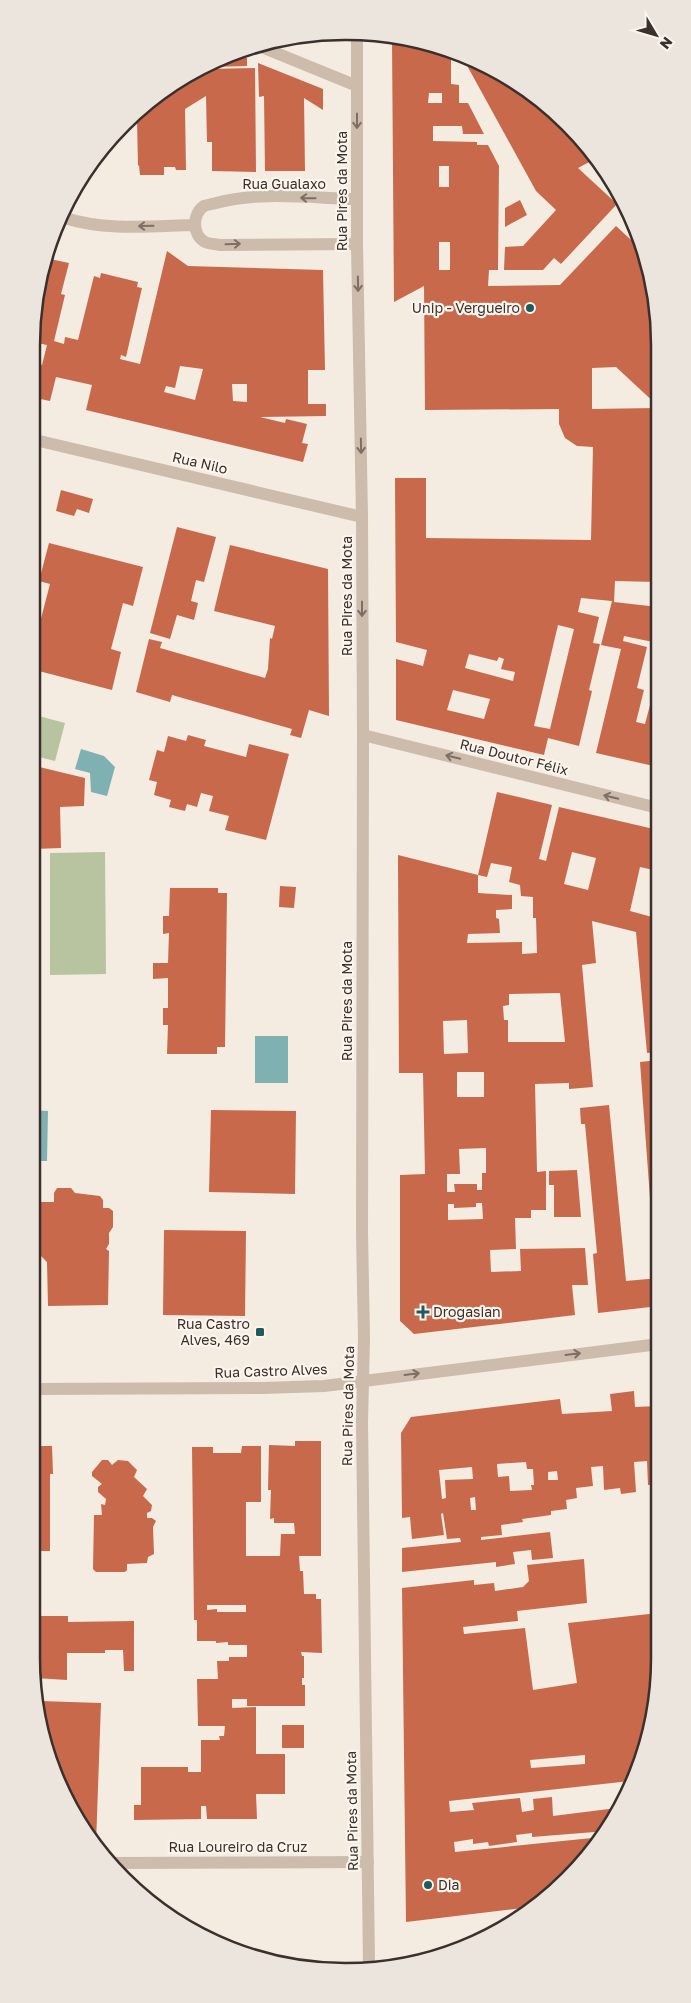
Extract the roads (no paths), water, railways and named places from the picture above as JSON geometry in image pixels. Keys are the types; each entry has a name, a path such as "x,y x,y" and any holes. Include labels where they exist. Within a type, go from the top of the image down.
{"street":[{"name":"Rua Pires da Mota","path":"357,41 357,244 362,517 363,735 362,1458 369,1962"},
{"path":"268,50 357,86"},
{"name":"Rua Gualaxo","path":"194,225 198,214 204,206 227,200 250,197 357,199"},
{"path":"68,219 75,222 114,226 194,225 198,235 205,242 220,245 357,244"},
{"name":"Rua Nilo","path":"40,441 362,517"},
{"name":"Rua Doutor Félix","path":"363,735 651,806"},
{"name":"Rua Castro Alves","path":"40,1389 324,1386 651,1345"},
{"name":"Rua Loureiro da Cruz","path":"119,1863 368,1862"}],"water":[{"path":"81,749 104,756 115,767 107,796 91,792 90,773 75,769"},
{"path":"255,1036 288,1036 288,1083 255,1083"},
{"path":"40,1111 48,1111 47,1161 40,1161"}],"place":[{"name":"Unip - Vergueiro","path":"530,308"},
{"name":"Drogasian","path":"423,1312"},
{"name":"Rua Castro Alves, 469","path":"260,1332"},
{"name":"Dia","path":"428,1885"}]}
